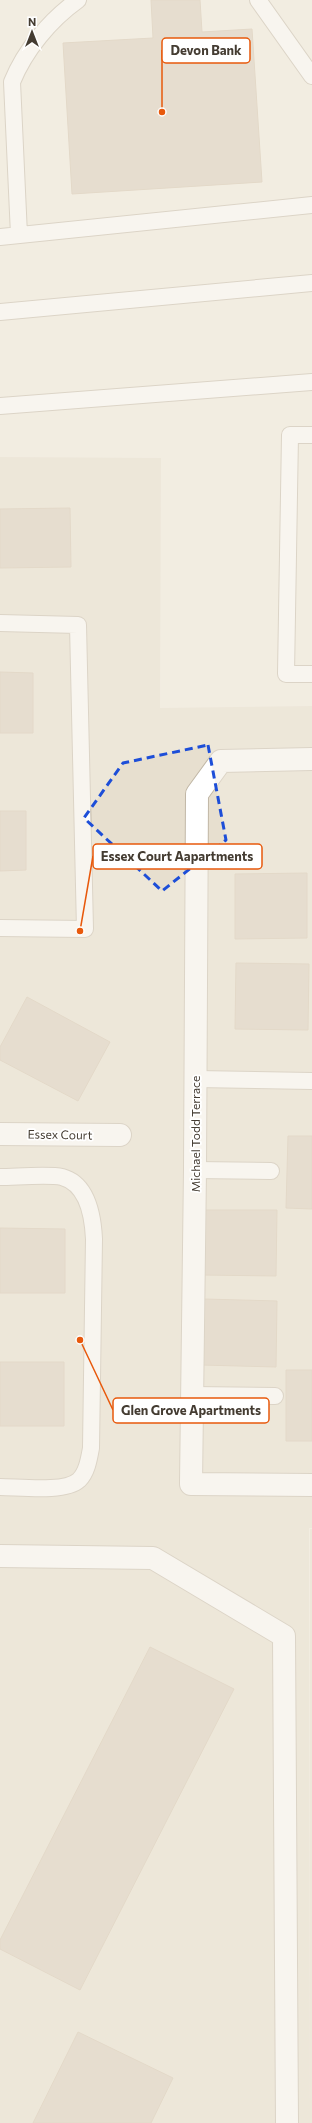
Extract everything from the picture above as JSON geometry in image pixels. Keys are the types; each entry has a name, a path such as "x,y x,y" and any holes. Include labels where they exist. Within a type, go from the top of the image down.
{"street":[{"name":"Michael Todd Terrace","path":"312,759 221,761 197,794 196,1079 191,1484 312,1485"},
{"name":"Essex Court","path":"0,1134 120,1135"},
{"path":"0,1556 153,1558 284,1636 287,2123"}],"lane":[{"path":"19,235 12,82 18,67 41,35 78,0"},
{"path":"258,0 312,76"},
{"path":"0,237 312,205"},
{"path":"0,312 312,283"},
{"path":"0,406 312,382"},
{"path":"312,435 290,436 286,674 312,674"},
{"path":"0,623 78,625 85,929 0,928"},
{"path":"196,1079 312,1081"},
{"path":"195,1170 271,1171"},
{"path":"0,1177 63,1177 78,1188 86,1200 92,1216 94,1239 91,1448 86,1470 78,1480 62,1487 0,1487"},
{"path":"192,1395 275,1396"}],"highlighted area":[{"path":"208,745 226,840 162,891 84,818 123,763"}],"shaded area":[{"path":"0,457 161,458 160,708 312,706 312,1528 309,1528 309,2123 0,2123"},
{"path":"310,1529 312,1529 312,2123 309,2123"}],"building":[{"path":"151,0 200,0 202,32 252,29 262,182 72,194 63,43 153,38"},
{"path":"70,508 71,567 0,568 0,509"},
{"path":"0,672 33,673 33,733 0,733"},
{"path":"0,811 26,811 26,870 0,871"},
{"path":"307,873 307,938 235,939 235,874"},
{"path":"236,963 309,964 308,1030 235,1029"},
{"path":"27,997 110,1042 78,1101 0,1060 0,1047"},
{"path":"288,1136 312,1136 312,1209 286,1208"},
{"path":"205,1210 277,1210 276,1276 203,1275"},
{"path":"0,1228 65,1229 65,1293 0,1293"},
{"path":"204,1299 277,1301 276,1367 202,1365"},
{"path":"0,1362 64,1362 64,1426 0,1426"},
{"path":"286,1370 312,1370 312,1441 286,1441"},
{"path":"150,1647 234,1689 80,1990 0,1949 0,1940"},
{"path":"78,2032 173,2078 151,2123 33,2123"}],"place":[{"name":"Devon Bank","path":"162,112"},
{"name":"Essex Court Aapartments","path":"80,931"},
{"name":"Glen Grove Apartments","path":"80,1340"}]}
